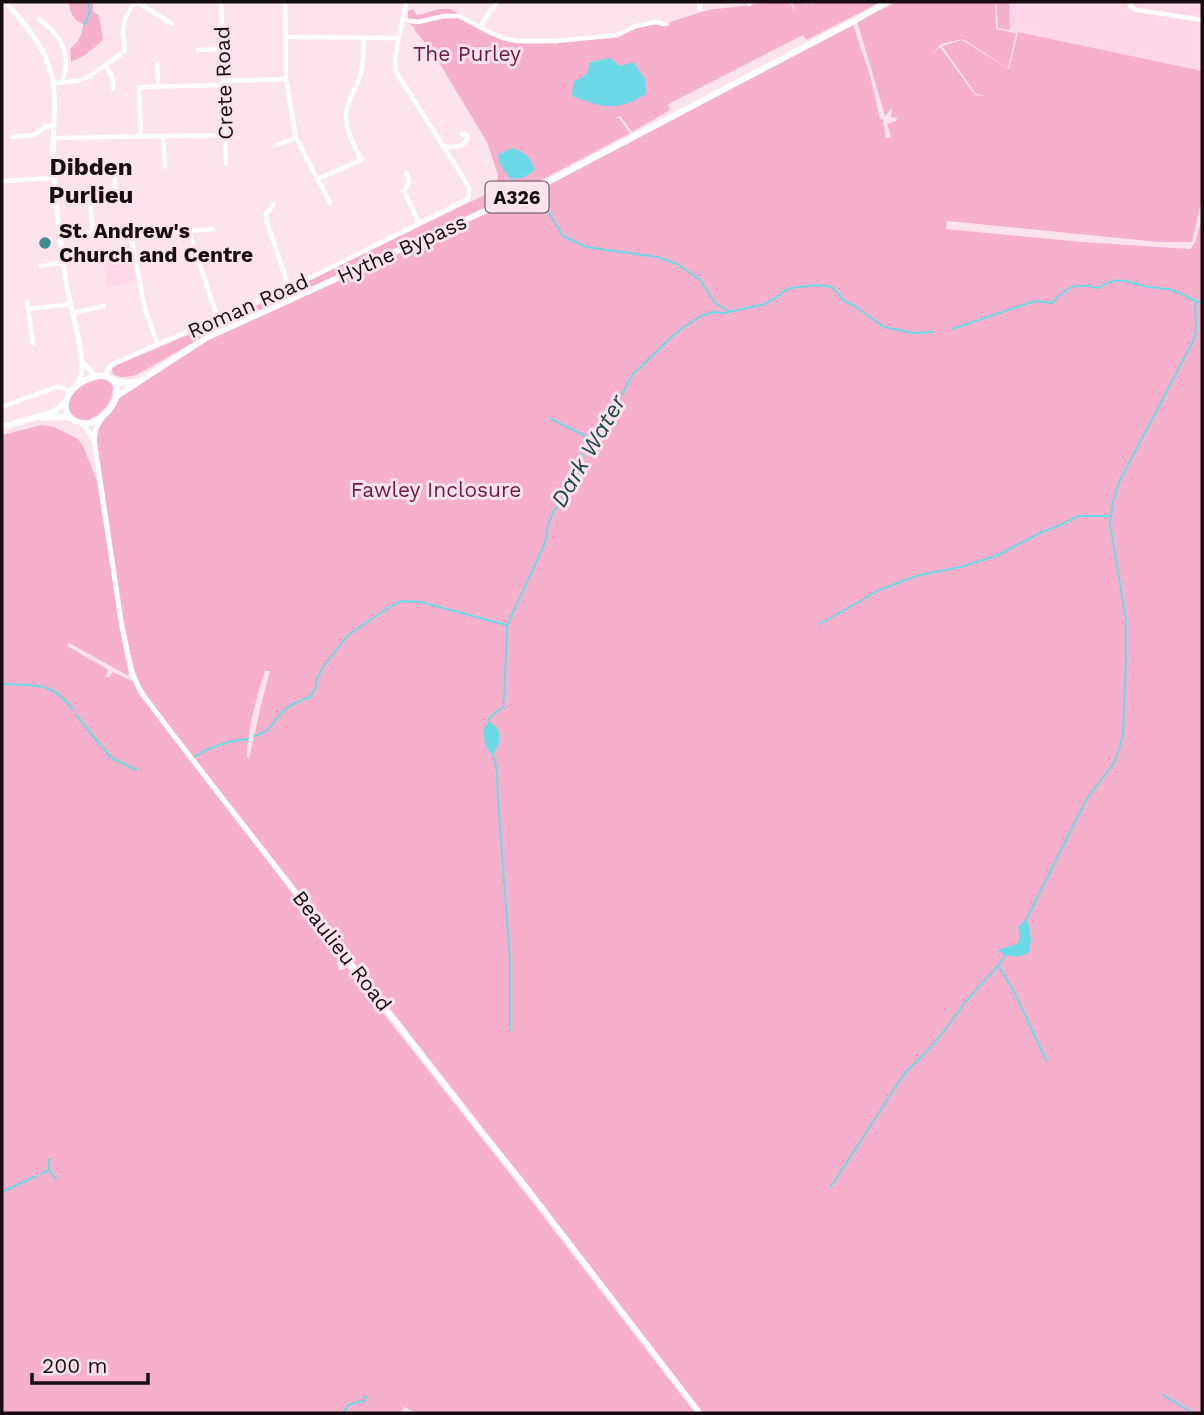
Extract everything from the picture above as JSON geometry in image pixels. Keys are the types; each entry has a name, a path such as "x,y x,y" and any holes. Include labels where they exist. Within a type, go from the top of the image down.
{"main road":[{"path":"2,427 54,412 65,402 81,377 82,361 63,262 54,175 53,83 46,57 35,38 6,2"},
{"name":"Hythe Bypass","path":"117,396 206,338 544,184 887,2"},
{"path":"82,361 95,376"},
{"path":"76,386 95,376 105,375 114,381 141,381"},
{"path":"38,418 62,417 93,423 111,408 117,396 114,381"},
{"path":"65,402 66,411 72,419"},
{"name":"Beaulieu Road","path":"102,418 94,440 122,627 132,673 141,692 700,1413"},
{"name":"Beaulieu Road","path":"83,423 94,440"}],"street":[{"path":"53,83 88,78 125,51 124,23 136,2 172,24"},
{"name":"Crete Road","path":"221,2 226,164"},
{"path":"285,2 286,79 296,138 330,203"},
{"path":"406,2 395,57 396,72 444,147 453,147 468,140 468,136 462,134"},
{"path":"480,26 497,2"},
{"path":"1129,2 1131,8 1135,9 1202,20"},
{"path":"403,20 418,22 454,15 510,40 556,41 617,36 636,26 655,22 665,24"},
{"path":"38,19 57,34 65,51 67,68 61,82"},
{"path":"286,37 399,38"},
{"path":"318,179 361,160 348,132 346,117 347,106 363,65 364,38"},
{"path":"198,50 223,49"},
{"path":"157,64 158,86"},
{"path":"106,66 112,76 113,89"},
{"path":"141,137 139,87 286,79"},
{"path":"17,144 14,137 34,135 45,127 53,126"},
{"path":"53,138 225,135"},
{"path":"163,136 165,167"},
{"path":"276,145 296,138"},
{"name":"Roman Road","path":"105,375 115,363 289,288 468,199 469,188 444,147"},
{"path":"406,172 409,182 405,187 405,195 419,223"},
{"path":"2,181 68,173"},
{"path":"93,232 89,190 115,189 115,173"},
{"path":"274,204 266,214 266,219 289,288"},
{"path":"61,239 93,232 213,229"},
{"path":"189,231 218,320"},
{"path":"130,232 145,309 158,345"},
{"path":"41,266 63,262"},
{"path":"33,344 27,305 71,304"},
{"path":"72,313 104,306"},
{"path":"2,406 56,387 71,392"}],"shaded area":[{"path":"1009,2 1202,2 1202,71 1010,30"},
{"path":"131,246 129,247 136,281 108,287 102,251"}],"green space":[{"path":"68,2 93,2 93,11 99,16 103,40 85,55 71,62 70,49 80,38 83,24 72,15"},
{"name":"The Purley","path":"790,2 795,13 792,2 808,2 806,7 809,2 813,5 812,2 881,2 806,40 803,34 668,104 670,110 632,132 620,116 615,118 619,118 630,133 500,202 215,330 138,374 119,377 113,374 112,369 115,366 260,304 495,190 498,175 487,142 432,51 408,23 408,11 413,9 417,15 449,9 487,33 506,40 555,43 556,46 556,42 619,37 632,28 648,25 669,26 670,22 708,10"},
{"name":"Fawley Inclosure","path":"897,2 995,2 996,29 1016,33 1008,68 963,39 941,44 931,55 940,47 975,95 986,96 976,94 942,46 962,40 1009,69 1018,32 1202,71 1202,206 1192,242 1158,242 947,221 946,229 1190,249 1195,243 1202,218 1202,1413 702,1413 150,701 140,685 131,661 96,437 98,428 120,397 212,337 472,219 853,25 870,75 880,119 883,119 886,138 891,137 887,124 897,118 891,117 892,108 885,116 857,21","holes":["265,671 270,671 261,705 249,759 247,757 253,713"]},
{"path":"996,2 1009,2 1010,30 998,28"},
{"path":"100,379 107,380 113,386 108,404 85,422 75,418 69,412 69,399 82,386"},
{"path":"42,425 54,427 78,439 97,481 129,674 69,643 67,646 108,670 106,677 113,672 132,681 338,953 336,958 339,958 339,970 346,966 695,1413 417,1413 404,1407 400,1413 2,1413 2,435"}],"water":[{"path":"610,58 620,66 633,62 645,79 646,94 617,106 601,105 572,96 573,82 586,75 590,62"},
{"path":"513,148 527,156 535,170 523,178 510,179 499,163 498,154"},
{"path":"491,723 498,729 500,737 493,754 487,748 484,736 485,725"},
{"path":"1025,920 1028,922 1031,940 1029,952 1018,957 999,952 1000,949 1017,944 1020,938 1018,927"}],"waterway":[{"path":"84,25 90,12 88,2"},
{"path":"541,198 546,208"},
{"path":"547,210 563,236 586,247 657,257 677,264 699,279 715,303 728,311"},
{"name":"Dark Water","path":"952,329 1035,301 1052,303 1073,287 1099,288 1118,280 1171,290 1202,303"},
{"name":"Dark Water","path":"504,702 507,625 545,543 552,514 580,471 583,451 632,375 677,332 699,317 712,312 724,313 765,304 791,288 817,285 832,287 844,301 884,327 914,333 933,332"},
{"path":"1026,920 1085,802 1115,761 1120,746 1123,733 1126,621 1110,524 1113,502 1119,482 1194,339 1195,302"},
{"path":"551,419 591,439"},
{"path":"820,624 879,590 916,576 964,566 998,555 1078,516 1110,516"},
{"name":"Dark Water","path":"254,736 269,729 287,708 310,697 325,664 348,635 401,601 421,602 506,625"},
{"path":"2,684 42,687 58,694 73,710"},
{"path":"488,724 490,717 504,706"},
{"path":"76,715 110,757 136,770"},
{"name":"Dark Water","path":"194,757 220,745 248,739"},
{"path":"493,754 497,771 510,960 510,1030"},
{"path":"830,1188 904,1074 935,1042 1006,954"},
{"path":"999,967 1013,990 1046,1060"},
{"path":"41,1174 49,1170 49,1159"},
{"path":"49,1170 56,1179"},
{"path":"2,1192 36,1176"},
{"path":"1163,1395 1193,1413"},
{"path":"342,1413 350,1404 364,1401 364,1397 367,1397"}],"place":[{"name":"St. Andrew's Church and Centre","path":"45,243"}],"district":[{"name":"Dibden Purlieu","path":"91,181"}]}
